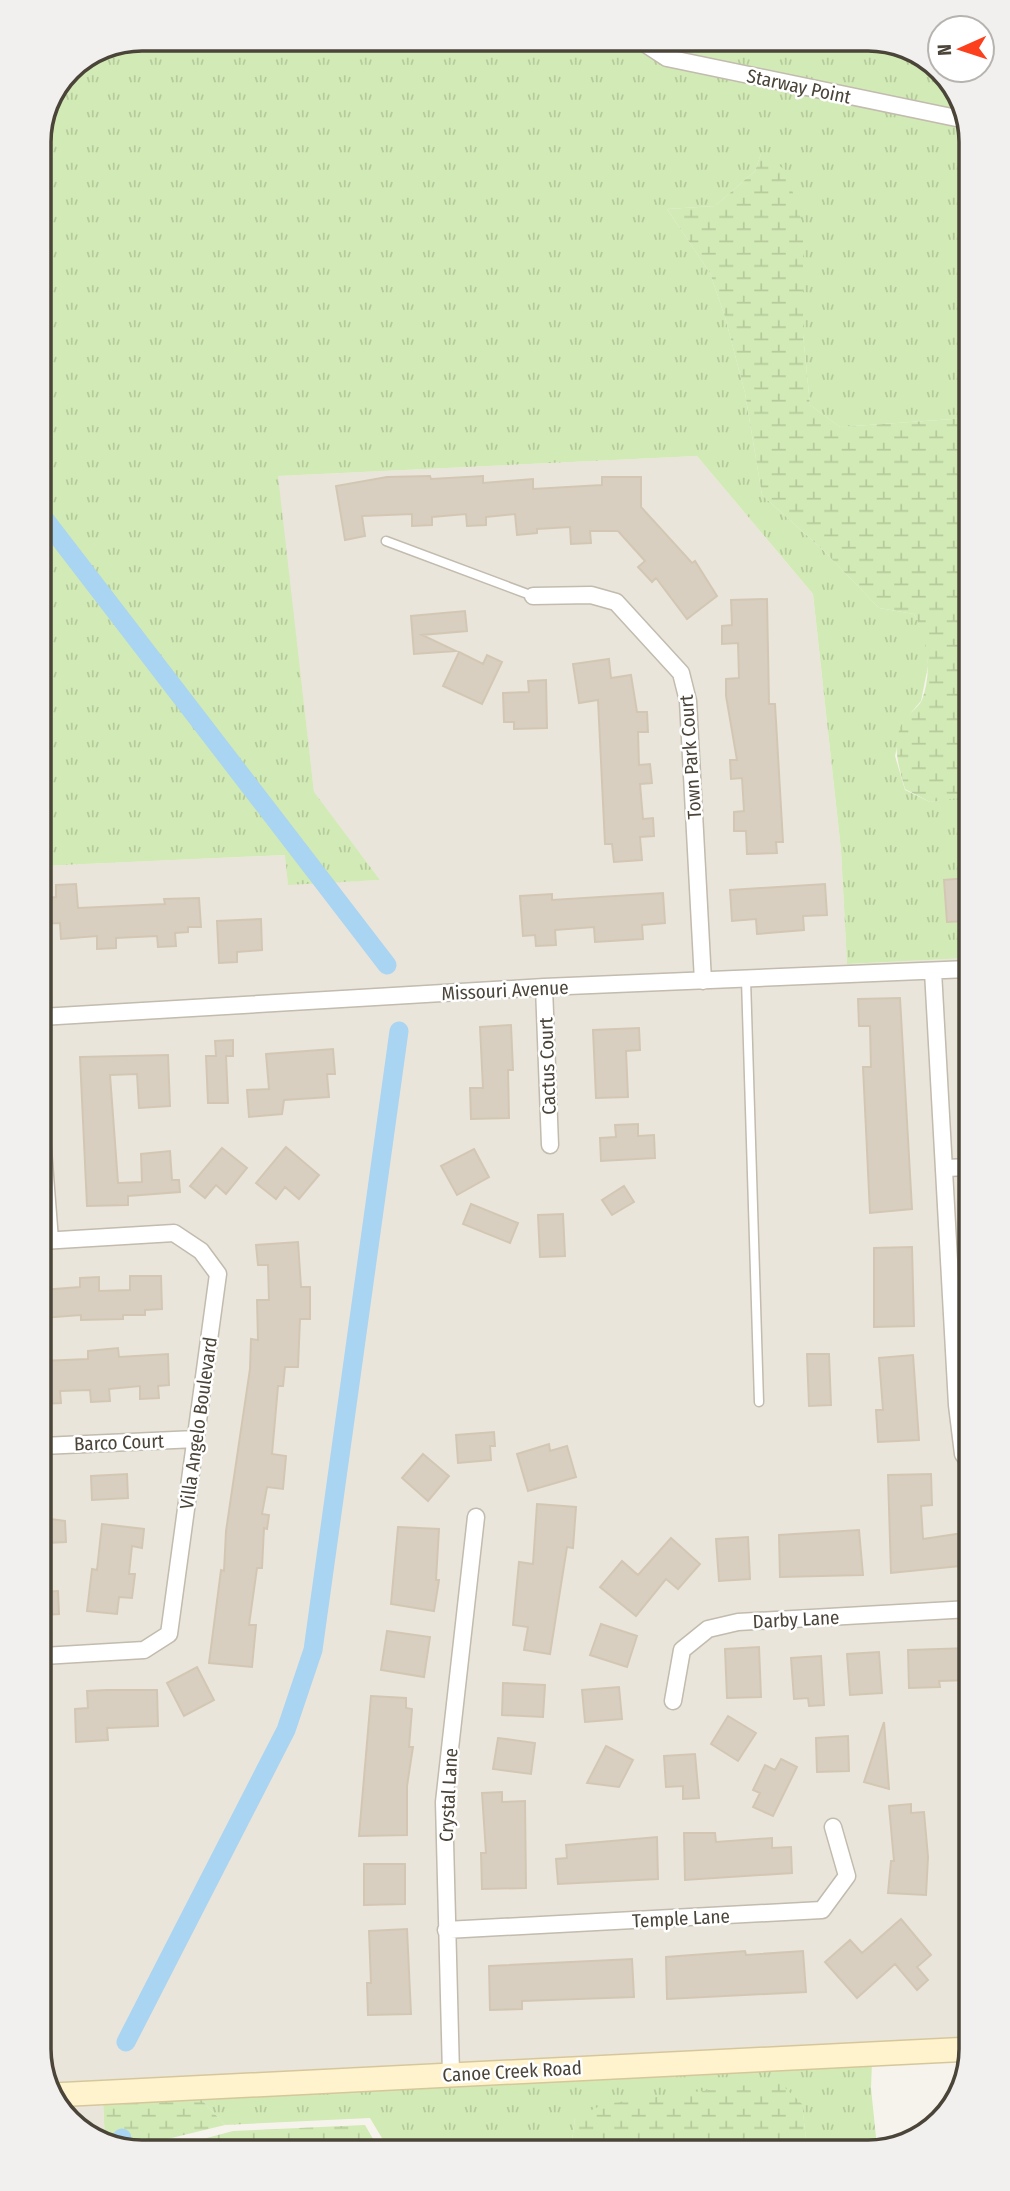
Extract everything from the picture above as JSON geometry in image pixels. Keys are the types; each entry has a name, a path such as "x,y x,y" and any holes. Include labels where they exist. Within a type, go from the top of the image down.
{"main road":[{"name":"Canoe Creek Road","path":"63,2094 959,2050"}],"street":[{"name":"Starway Point","path":"656,51 667,58 955,118"},
{"name":"Town Park Court","path":"533,596 592,595 616,602 681,673 688,701 703,981"},
{"name":"Missouri Avenue","path":"51,1016 544,988 959,970"},
{"path":"933,971 959,1348"},
{"name":"Cactus Court","path":"544,988 550,1145"},
{"path":"946,1168 959,1167"},
{"name":"Villa Angelo Boulevard","path":"51,1240 174,1233 201,1251 218,1274 169,1634 144,1650 51,1656"},
{"name":"Barco Court","path":"51,1446 196,1439"},
{"name":"Crystal Lane","path":"450,2074 444,1802 476,1517"},
{"name":"Darby Lane","path":"673,1701 682,1650 708,1629 738,1622 959,1610"},
{"name":"Temple Lane","path":"446,1930 822,1910 848,1876 833,1827"}],"lane":[{"path":"386,541 533,596"},
{"path":"746,979 759,1402"}],"shaded area":[{"path":"697,456 813,594 841,850 847,964 959,958 959,2040 58,2085 52,2067 51,2049 51,866 286,855 288,884 380,880 314,793 277,476"},
{"path":"103,2101 105,2132 77,2114 69,2103"}],"green space":[{"path":"142,51 874,51 898,56 926,72 926,84 938,84 947,96 958,130 959,419 840,427 810,405 803,334 761,154 755,171 715,206 667,209 710,273 725,317 745,393 762,495 823,550 879,608 914,614 926,640 928,666 921,701 902,723 895,756 905,790 930,802 959,797 959,958 847,964 841,850 813,594 697,456 278,476 314,792 380,880 288,885 285,855 51,866 51,136 60,101 70,86 96,63 112,56"},
{"path":"764,153 786,171 803,225 803,334 810,405 840,427 959,419 959,798 930,802 905,789 897,757 898,733 903,721 922,700 928,667 919,624 914,614 879,608 823,550 762,495 745,393 725,317 710,273 667,209 715,206 755,171 761,154"},
{"path":"872,2062 871,2088 876,2140 806,2140 802,2105 575,2118 572,2140 383,2140 370,2118 225,2125 198,2096"},
{"path":"778,2081 802,2104 806,2140 572,2140 575,2118 604,2104"},
{"path":"198,2096 225,2125 163,2140 124,2139 105,2132 103,2101"},
{"path":"365,2125 374,2140 199,2140 233,2131"}],"building":[{"path":"430,476 431,479 483,476 483,483 533,479 533,489 602,485 602,477 641,477 641,507 692,563 695,561 717,596 687,619 656,578 652,582 638,567 645,561 618,531 590,531 591,543 571,544 570,527 537,529 537,533 517,535 515,514 486,517 486,525 467,526 466,514 432,517 432,525 412,526 412,514 362,516 365,536 345,540 336,486 387,477"},
{"path":"767,599 769,704 775,704 783,842 776,842 777,853 747,854 746,831 734,831 734,812 744,811 742,778 731,779 730,760 737,760 726,696 726,679 739,678 738,643 722,644 722,626 732,625 731,600"},
{"path":"465,611 467,631 422,635 456,651 414,654 411,616"},
{"path":"459,652 483,664 487,655 502,662 482,704 443,686"},
{"path":"609,659 611,678 631,675 637,712 647,712 648,732 638,732 639,765 650,764 652,783 640,784 643,819 653,818 654,836 640,837 642,860 614,862 612,844 605,844 598,700 579,703 573,664"},
{"path":"546,680 547,728 514,729 514,722 504,722 503,693 529,692 528,681"},
{"path":"959,879 959,921 947,922 944,880"},
{"path":"76,884 78,908 165,904 164,899 199,898 201,927 188,927 188,932 175,933 176,946 158,947 157,936 116,938 116,948 97,949 97,936 61,939 60,923 51,923 51,897 56,897 56,885"},
{"path":"825,884 827,915 803,916 804,930 757,934 756,919 732,921 730,890"},
{"path":"663,893 665,923 642,925 643,939 595,942 594,927 555,930 556,945 536,946 535,935 523,936 520,896 552,894 552,900"},
{"path":"261,919 262,950 237,952 237,962 219,963 217,921"},
{"path":"900,998 912,1209 870,1213 863,1067 871,1067 870,1026 859,1026 858,999"},
{"path":"511,1025 513,1070 508,1070 509,1118 471,1119 470,1088 483,1088 480,1027"},
{"path":"639,1028 640,1050 626,1051 628,1097 596,1098 593,1030"},
{"path":"233,1040 233,1056 226,1056 228,1103 208,1103 206,1056 216,1056 215,1041"},
{"path":"333,1049 335,1074 327,1074 329,1097 284,1100 282,1114 249,1117 247,1090 269,1089 266,1054"},
{"path":"168,1055 170,1106 139,1108 137,1074 110,1075 118,1183 142,1182 141,1154 170,1151 172,1180 179,1180 180,1192 128,1196 128,1205 87,1206 80,1057"},
{"path":"638,1124 638,1136 654,1135 655,1158 601,1161 600,1138 616,1137 615,1125"},
{"path":"286,1147 319,1175 299,1199 285,1187 276,1199 256,1183"},
{"path":"222,1148 247,1168 226,1194 216,1185 205,1198 190,1186"},
{"path":"474,1149 489,1177 457,1195 441,1166"},
{"path":"624,1186 634,1202 612,1215 602,1200"},
{"path":"471,1204 518,1223 510,1243 463,1224"},
{"path":"563,1214 565,1256 540,1257 538,1215"},
{"path":"298,1242 301,1287 310,1287 310,1319 300,1319 298,1367 285,1367 283,1386 278,1386 272,1454 286,1456 283,1489 267,1487 262,1514 269,1515 267,1529 264,1528 262,1568 257,1568 249,1625 256,1625 252,1667 209,1663 221,1570 224,1571 226,1531 250,1369 251,1339 258,1340 257,1300 269,1300 268,1265 258,1265 256,1245"},
{"path":"912,1247 914,1326 874,1327 874,1248"},
{"path":"130,1276 161,1276 162,1309 145,1310 145,1315 123,1315 123,1319 81,1320 81,1315 51,1317 51,1289 80,1287 80,1278 99,1277 99,1291 130,1290"},
{"path":"118,1348 119,1357 168,1354 169,1385 158,1386 159,1398 140,1399 140,1386 109,1389 110,1401 91,1402 90,1390 60,1391 61,1403 51,1404 51,1361 88,1359 88,1351"},
{"path":"807,1354 829,1354 831,1405 809,1406"},
{"path":"913,1355 919,1440 878,1442 876,1410 883,1410 879,1358"},
{"path":"494,1432 495,1446 490,1446 491,1460 458,1463 456,1435"},
{"path":"549,1444 550,1451 567,1446 576,1477 528,1491 517,1454"},
{"path":"423,1454 449,1476 428,1501 402,1478"},
{"path":"127,1474 128,1498 92,1500 91,1476"},
{"path":"931,1474 932,1505 921,1506 923,1539 959,1534 959,1566 891,1573 888,1475"},
{"path":"537,1504 576,1507 573,1548 567,1547 550,1654 524,1650 528,1627 513,1625 519,1562 533,1564"},
{"path":"51,1519 65,1521 66,1542 51,1543"},
{"path":"102,1524 144,1529 142,1548 132,1546 129,1574 135,1574 132,1598 119,1597 117,1614 87,1611 92,1569 97,1570"},
{"path":"398,1527 439,1529 436,1580 439,1580 434,1611 391,1604"},
{"path":"859,1530 863,1575 780,1577 779,1535"},
{"path":"748,1537 750,1579 719,1581 716,1539"},
{"path":"671,1538 700,1564 678,1589 666,1579 636,1616 600,1587 622,1561 638,1575"},
{"path":"51,1591 58,1591 59,1614 51,1614"},
{"path":"601,1624 637,1636 627,1667 590,1655"},
{"path":"387,1631 430,1637 424,1677 381,1670"},
{"path":"759,1647 761,1697 727,1698 725,1649"},
{"path":"959,1648 959,1680 939,1681 940,1687 909,1688 908,1650"},
{"path":"879,1652 882,1693 850,1695 847,1654"},
{"path":"821,1656 824,1705 809,1706 808,1698 794,1699 791,1658"},
{"path":"197,1667 214,1700 184,1716 167,1683"},
{"path":"503,1683 545,1685 543,1717 502,1715"},
{"path":"619,1687 622,1719 585,1722 582,1690"},
{"path":"157,1690 158,1726 107,1728 108,1740 76,1742 75,1709 88,1708 87,1691"},
{"path":"371,1696 406,1698 406,1708 412,1709 409,1747 413,1747 407,1786 407,1835 359,1836"},
{"path":"728,1716 756,1733 738,1761 711,1744"},
{"path":"884,1722 889,1789 864,1782"},
{"path":"848,1736 849,1771 817,1772 816,1738"},
{"path":"498,1738 535,1743 531,1774 493,1769"},
{"path":"606,1746 633,1760 619,1787 587,1783"},
{"path":"695,1754 699,1798 683,1799 683,1786 666,1787 664,1756"},
{"path":"781,1759 797,1767 773,1816 753,1807 760,1793 753,1790 765,1765 775,1770"},
{"path":"502,1792 502,1802 525,1801 526,1888 482,1889 481,1853 486,1853 482,1793"},
{"path":"911,1804 911,1813 924,1812 928,1857 926,1895 888,1893 891,1861 894,1861 889,1806"},
{"path":"684,1833 715,1833 716,1842 772,1838 772,1848 791,1847 792,1873 685,1880"},
{"path":"657,1837 658,1879 558,1884 556,1859 567,1858 566,1845"},
{"path":"364,1864 405,1864 405,1904 364,1905"},
{"path":"901,1919 931,1955 917,1967 928,1980 917,1990 895,1964 857,1998 825,1962 850,1940 862,1953"},
{"path":"407,1929 411,2014 368,2015 367,1983 371,1983 369,1931"},
{"path":"745,1951 746,1955 803,1951 806,1992 667,1999 666,1957"},
{"path":"632,1959 634,1997 522,2001 522,2009 490,2010 489,1966"}],"waterway":[{"path":"51,527 387,965"},
{"path":"126,2042 286,1730 313,1650 399,1031"}]}
